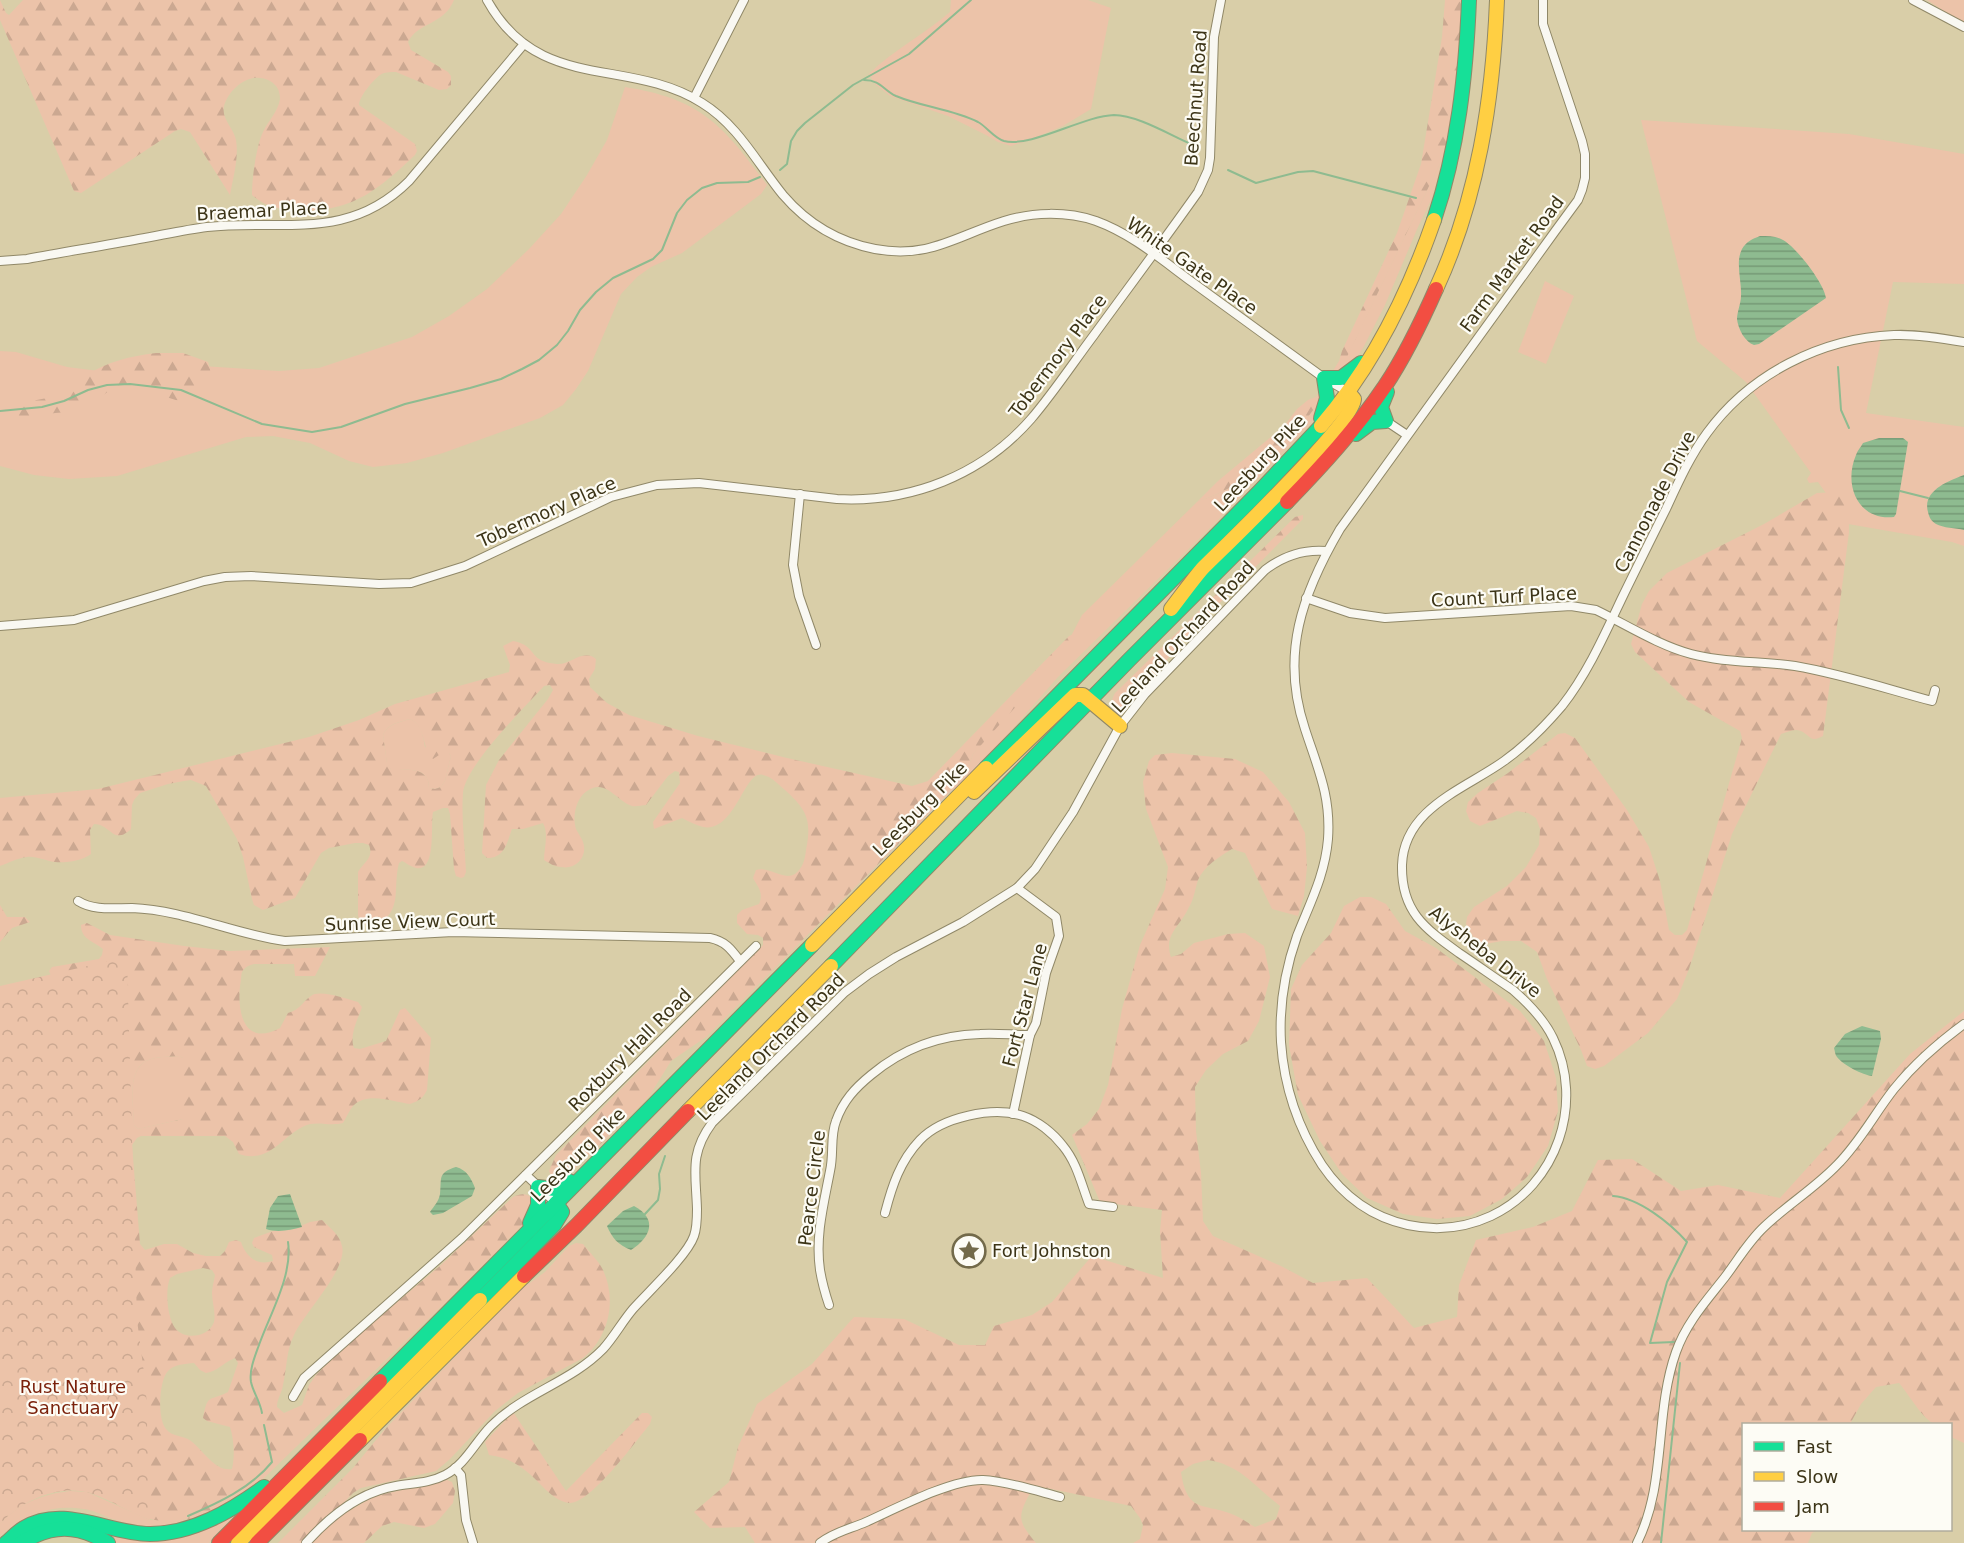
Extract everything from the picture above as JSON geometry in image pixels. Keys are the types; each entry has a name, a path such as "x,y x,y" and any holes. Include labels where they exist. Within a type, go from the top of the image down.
{"highway":[{"name":"Leesburg Pike","path":"219,1543 1258,493 1314,433 1348,392 1374,351 1405,294 1425,248 1442,196 1458,131 1462,104 1468,48 1469,0"},
{"path":"257,1543 576,1226 1284,505 1364,416 1398,365 1420,324 1443,276 1467,211 1478,168 1494,68 1497,0"},
{"path":"1314,433 1328,401 1329,395 1324,378 1336,379 1347,376 1374,351"},
{"path":"1334,452 1368,424 1375,421 1386,421 1381,407 1398,365"},
{"path":"1145,645 1200,572 1300,470 1342,423 1354,404 1354,399 1348,392"},
{"path":"883,872 923,840 1073,697 1080,694 1090,700 1120,726"},
{"path":"517,1242 539,1207 538,1187 551,1190 560,1189 602,1156"},
{"path":"238,1543 554,1225 562,1212 556,1203"},
{"path":"6,1543 30,1525 54,1519 68,1518 120,1531 150,1534 189,1527 206,1521 234,1507 272,1481 327,1426 363,1397"},
{"path":"21,1543 45,1530 64,1528 79,1528 91,1532 108,1543"}],"street":[{"name":"White Gate Place","path":"487,0 501,22 524,44 542,55 572,67 663,85 694,98 715,111 733,128 783,194 799,211 823,230 850,242 895,251 923,249 950,243 1004,221 1026,216 1049,214 1079,217 1108,226 1133,239 1324,378 1348,392"},
{"path":"694,98 744,0"},
{"name":"Beechnut Road","path":"1154,254 1198,192 1208,170 1214,37 1221,0"},
{"name":"Farm Market Road","path":"1407,435 1578,200 1582,190 1585,166 1582,141 1543,24 1543,0"},
{"path":"1913,0 1964,27"},
{"name":"Braemar Place","path":"0,261 27,259 207,227 315,224 358,215 390,198 409,181 524,44"},
{"name":"Tobermory Place","path":"0,626 74,620 204,581 225,577 251,576 380,584 411,583 465,566 611,497 657,485 699,483 860,500 898,496 941,483 983,461 1008,442 1032,418 1154,254"},
{"name":"Cannonade Drive","path":"1612,618 1695,452 1720,417 1751,388 1804,356 1857,339 1915,335 1964,342"},
{"path":"1386,421 1407,435"},
{"name":"Alysheba Drive","path":"1407,435 1327,551 1305,598 1296,636 1294,677 1300,715 1322,778 1328,814 1328,832 1327,850 1319,885 1298,934 1286,976 1280,1019 1281,1049 1286,1080 1295,1111 1308,1141 1340,1188 1362,1207 1389,1220 1420,1228 1468,1224 1498,1212 1521,1197 1540,1176 1554,1154 1564,1122 1567,1093 1563,1065 1548,1028 1535,1011 1513,990 1432,934 1416,917 1405,896 1402,866 1405,847 1413,829 1427,811 1505,760 1544,726 1562,706 1580,681 1612,618"},
{"path":"800,494 793,565 799,596 816,645"},
{"name":"Leeland Orchard Road","path":"306,1543 332,1517 369,1494 446,1475 499,1419 520,1402 573,1372 603,1348 632,1310 682,1255 694,1237 697,1217 694,1162 703,1135 712,1123 845,992 868,974 963,922 1017,888 1035,869 1073,812 1120,726 1146,694 1276,561 1293,554 1327,551"},
{"name":"Count Turf Place","path":"1305,598 1350,613 1385,618 1571,606 1596,610 1675,648 1705,657 1796,666 1932,701 1935,690"},
{"name":"Fort Star Lane","path":"1013,1114 1046,973 1059,936 1056,917 1017,888"},
{"name":"Sunrise View Court","path":"78,901 92,908 134,908 177,914 264,938 285,941 453,932 710,938 730,948 740,961"},
{"name":"Roxbury Hall Road","path":"293,1397 304,1378 462,1238 756,946"},
{"path":"1637,1543 1646,1524 1656,1489 1662,1423 1672,1365 1676,1351 1695,1316 1765,1225 1838,1165 1853,1148 1895,1088 1919,1060 1964,1024"},
{"name":"Pearce Circle","path":"829,1305 819,1268 819,1234 831,1168 833,1130 839,1113 849,1096 891,1059 931,1042 978,1034 1030,1035"},
{"path":"885,1213 900,1167 922,1137 953,1119 1006,1112 1038,1123 1064,1146 1076,1165 1089,1204 1113,1207"},
{"path":"526,1175 556,1203"},
{"path":"455,1468 461,1475 466,1520 473,1543"},
{"path":"820,1543 831,1534 861,1524 961,1482 983,1480 1060,1497"}],"green space":[{"path":"0,0 9,15 23,0 454,0 444,14 412,35 408,42 411,50 448,72 451,76 451,85 447,89 439,90 396,72 387,72 377,77 370,85 359,105 415,144 417,151 401,168 375,189 348,204 315,210 290,210 267,205 252,195 258,146 280,99 275,84 263,78 248,79 236,87 224,106 224,115 235,136 237,147 230,195 190,132 181,129 81,193 74,191 0,20"},
{"path":"951,0 1088,0 1111,8 1091,109 1063,126 1011,146 998,142 948,116 890,96 875,84 869,74 888,57 950,12"},
{"path":"1445,0 1461,0 1455,100 1442,159 1347,357 1339,361 1397,233 1421,164 1442,37"},
{"path":"1927,0 1964,0 1964,24"},
{"path":"625,87 673,99 692,107 708,118 737,146 767,185 761,194 682,253 651,267 637,277 621,294 588,371 563,405 540,418 443,453 407,463 373,467 349,461 310,443 273,436 246,437 117,476 69,479 34,475 0,466 0,351 16,352 67,367 107,372 202,366 279,371 319,368 412,337 449,316 487,289 529,249 561,214 607,140"},
{"path":"1641,120 1849,134 1964,154 1964,284 1893,282 1866,413 1964,427 1964,546 1848,524 1818,482 1809,483 1807,479 1811,473 1746,382 1697,341"},
{"path":"1442,159 1432,198 1385,305 1363,348 1348,370 1331,374 1339,361 1347,356"},
{"path":"1545,281 1574,296 1546,364 1518,352"},
{"path":"156,353 183,353 208,362 210,381 195,397 184,401 174,400 141,386 130,384 117,386 83,409 0,420 0,405 53,396 64,392 86,375 103,366 128,358"},
{"path":"1322,389 1324,394 1315,419 1218,520 1058,677 965,783 951,791 966,774 973,754 1070,638 1082,615 1198,501 1234,485 1251,474 1281,448 1319,402 1316,397"},
{"path":"1316,397 1319,402 1308,417 1266,462 1234,485 1198,501 1218,481 1284,426 1297,409"},
{"path":"1817,493 1833,493 1842,499 1847,509 1849,527 1823,736 1813,739 1796,730 1781,734 1732,834 1689,969 1677,999 1648,1033 1604,1066 1595,1069 1587,1066 1537,952 1521,941 1485,944 1475,940 1466,924 1467,917 1474,907 1507,886 1526,867 1539,845 1540,829 1536,818 1528,813 1517,811 1480,826 1470,821 1466,811 1468,802 1558,734 1565,733 1575,738 1627,810 1649,847 1660,881 1669,930 1675,935 1682,935 1687,930 1742,738 1740,731 1689,702 1635,652 1631,644 1642,604 1649,591 1667,573 1764,524"},
{"path":"1303,515 1303,519 1189,634 1118,715 1112,704 1115,693 1295,517"},
{"path":"1076,633 1078,636 973,754 961,781 706,1037 671,1061 642,1104 564,1179 554,1181 549,1171 556,1155 763,945 763,938 747,934 737,923 737,915 742,910 759,904 761,893 753,878 756,870 766,870 786,876 795,874 802,866 808,840 808,823 803,810 785,790 769,777 756,776 750,781 724,821 714,826 703,827 682,818 654,829 653,822 680,783 679,772 675,771 668,776 646,805 632,806 605,789 594,788 583,794 576,808 575,824 583,841 584,851 581,859 575,865 559,867 544,860 546,836 543,823 523,829 512,829 502,852 487,858 482,853 486,785 499,760 548,699 553,690 550,685 544,686 484,753 466,782 463,793 466,872 464,877 456,876 450,814 448,808 443,808 433,812 431,849 425,865 420,868 402,861 399,863 393,906 384,920 375,926 360,923 358,915 358,872 369,857 369,845 355,843 329,848 321,853 295,898 263,910 254,905 237,839 206,786 191,780 168,784 140,793 132,805 131,829 125,834 116,835 94,824 90,830 91,854 83,858 59,862 27,857 0,866 0,798 98,789 309,737 359,720 395,704 509,672 510,665 503,646 513,641 525,645 539,659 548,663 562,664 586,655 596,659 595,669 589,679 590,687 607,703 629,715 698,736 912,786 928,781 1069,636","holes":["410,719 422,732 429,754 433,759 442,753 449,753 451,756 445,781 441,787 429,788 428,781 421,773 410,770 391,770 387,763 383,735 385,731 402,721"]},
{"path":"410,719 419,727 425,747 449,753 451,756 445,781 441,787 429,788 428,781 421,773 410,770 391,770 387,764 383,735 385,731 394,724"},
{"path":"1172,753 1235,759 1263,772 1289,802 1305,833 1307,867 1304,896 1298,916 1272,909 1245,853 1232,849 1204,870 1198,880 1191,904 1169,942 1171,957 1181,954 1194,943 1228,934 1245,933 1264,946 1270,977 1259,1021 1248,1041 1223,1054 1206,1070 1195,1087 1203,1221 1213,1236 1313,1283 1367,1278 1414,1328 1457,1317 1459,1285 1476,1240 1533,1227 1572,1211 1598,1160 1632,1159 1681,1191 1718,1185 1780,1198 1910,1054 1964,1011 1964,1443 1952,1437 1952,1423 1930,1422 1899,1383 1876,1387 1861,1404 1851,1423 1742,1423 1742,1531 1816,1531 1812,1533 1808,1543 1133,1543 1140,1539 1143,1525 1131,1506 1047,1488 1030,1493 1021,1514 1023,1524 1036,1543 755,1543 745,1527 710,1528 694,1512 729,1482 738,1447 757,1404 812,1364 854,1317 904,1319 959,1345 985,1345 994,1326 1032,1315 1052,1302 1092,1256 1163,1278 1160,1231 1162,1210 1100,1202 1072,1135 1087,1124 1099,1109 1108,1085 1122,1009 1140,945 1165,889 1168,867 1146,809 1143,782 1149,761 1155,755","holes":["1208,1460 1230,1467 1280,1506 1276,1519 1255,1527 1224,1511 1199,1505 1188,1495 1181,1472 1193,1464"]},
{"path":"1360,897 1371,897 1386,904 1405,931 1436,948 1520,1011 1544,1041 1556,1078 1558,1111 1548,1146 1527,1177 1502,1199 1470,1216 1437,1219 1403,1214 1367,1198 1342,1174 1320,1141 1298,1095 1289,1045 1291,989 1302,965 1331,933 1344,906"},
{"path":"0,905 7,917 25,917 30,922 12,928 0,942"},
{"path":"87,923 110,935 230,951 330,947 315,976 295,976 294,964 254,964 244,969 239,997 242,1017 246,1025 259,1033 268,1033 280,1028 288,1013 298,1008 311,996 320,994 358,1002 362,1007 353,1032 354,1048 360,1049 386,1041 400,1010 405,1008 431,1038 427,1090 416,1102 410,1104 366,1099 353,1106 343,1123 310,1124 260,1155 239,1154 233,1142 225,1136 141,1136 132,1145 140,1244 145,1250 164,1244 177,1244 193,1253 220,1256 229,1242 236,1240 241,1242 253,1259 267,1262 273,1261 272,1255 254,1247 252,1243 254,1238 273,1231 291,1230 322,1220 339,1238 342,1256 338,1267 291,1341 277,1404 277,1407 284,1413 302,1405 309,1385 316,1375 345,1346 441,1265 513,1197 524,1194 529,1196 534,1200 534,1213 264,1478 229,1502 192,1518 164,1521 144,1517 87,1492 64,1491 28,1502 0,1524 52,978 49,971 52,967 99,959 102,955 103,949 85,937 81,925","holes":["180,1056 183,1058 183,1119 138,1129 134,1125 132,1090 133,1081 140,1066 150,1059","203,1268 212,1270 215,1275 212,1293 214,1322 202,1334 185,1335 179,1332 172,1323 168,1289 170,1278","235,1358 238,1363 228,1392 208,1401 203,1418 230,1427 234,1458 232,1469 226,1469 215,1464 191,1441 166,1429 161,1417 160,1400 165,1376 173,1367 194,1363 206,1373"]},
{"name":"Rust Nature Sanctuary","path":"127,957 137,1320 146,1388 150,1520 90,1493 66,1490 29,1501 0,1524 0,986"},
{"path":"180,1056 183,1058 183,1119 138,1129 134,1125 132,1090 133,1081 140,1066 158,1057"},
{"path":"576,1243 583,1244 599,1263 609,1293 608,1317 599,1340 592,1349 583,1358 518,1393 495,1411 436,1471 361,1488 353,1493 305,1543 278,1543 353,1468 385,1429 520,1290 545,1272 569,1246"},
{"path":"513,1412 566,1491 642,1413 648,1413 652,1417 650,1424 601,1482 579,1500 570,1503 555,1497 519,1466 489,1455 485,1442"},
{"path":"447,1480 452,1482 455,1491 453,1503 435,1524 424,1528 394,1522 382,1526 364,1543 310,1543 341,1515 375,1496"},
{"path":"70,1491 87,1492 150,1520 186,1520 166,1525 148,1526 120,1521 94,1511 60,1508 29,1516 0,1536 0,1524 15,1510 41,1497"},
{"path":"236,1516 209,1543 115,1543 114,1539 117,1534 189,1533"}],"shaded area":[{"path":"1760,236 1780,239 1795,250 1815,275 1826,298 1759,344 1754,345 1745,338 1738,323 1741,296 1739,260 1745,244"},
{"path":"1879,438 1903,438 1908,442 1894,517 1881,517 1871,513 1857,499 1853,489 1852,466 1857,452 1863,443"},
{"path":"1964,475 1964,530 1936,524 1928,514 1929,498 1938,488"},
{"path":"1862,1026 1880,1031 1881,1039 1872,1076 1859,1072 1844,1063 1836,1056 1834,1048 1845,1034"},
{"path":"456,1167 466,1172 472,1181 475,1188 472,1196 443,1213 433,1215 430,1212 439,1197 443,1174"},
{"path":"290,1194 302,1227 280,1231 266,1229 270,1208 278,1196"},
{"path":"634,1206 642,1211 649,1222 649,1228 643,1239 631,1250 616,1241 607,1226 623,1211"}],"waterway":[{"path":"780,170 787,164 791,141 805,123 853,85 909,54 971,0"},
{"path":"864,80 870,80 906,100 978,122 1004,141 1028,140 1088,120 1114,115 1133,118 1191,144"},
{"path":"1228,170 1256,183 1298,172 1313,171 1416,198"},
{"path":"0,411 42,407 107,385 130,384 181,390 262,424 312,432 341,427 405,404 501,379 539,360 557,345 580,310 613,278 653,259 662,250 677,213 687,200 702,188 717,183 748,182 760,177"},
{"path":"1838,367 1841,410 1849,428"},
{"path":"1900,491 1928,498"},
{"path":"645,1214 658,1200 659,1174 665,1156"},
{"path":"1613,1196 1643,1206 1672,1227 1687,1242 1667,1282 1650,1343 1674,1342"},
{"path":"262,1413 252,1386 251,1373 284,1281 289,1255 288,1242"},
{"path":"1661,1543 1680,1363"},
{"path":"188,1516 244,1487 272,1462 264,1425"}],"traffic: fast":[{"path":"1434,220 1455,139 1466,56 1469,0"},
{"path":"1321,418 1327,398 1324,378 1341,378 1361,363"},
{"path":"1356,434 1372,422 1386,421 1381,407 1387,392"},
{"path":"986,768 1258,493 1321,426"},
{"path":"831,966 1129,660 1287,502"},
{"path":"380,1381 812,945"},
{"path":"530,1223 538,1205 538,1187 555,1189 569,1181"},
{"path":"480,1300 554,1225 562,1212 556,1203"},
{"path":"6,1543 24,1528 39,1521 55,1519 70,1519 134,1533 166,1533 181,1530 225,1512 264,1487"},
{"path":"21,1543 43,1532 64,1529 86,1532 108,1543"}],"traffic: slow":[{"path":"1436,289 1463,219 1481,148 1492,74 1497,0"},
{"path":"1321,426 1357,379 1387,329 1413,275 1434,220"},
{"path":"1171,609 1202,569 1287,484 1334,432 1354,399 1348,392"},
{"path":"974,792 1075,695 1083,695 1120,726"},
{"path":"812,945 986,768"},
{"path":"688,1111 831,966"},
{"path":"360,1440 524,1276"},
{"path":"238,1543 480,1300"}],"traffic: jam":[{"path":"1287,502 1338,447 1385,386 1412,339 1436,289"},
{"path":"524,1276 688,1111"},
{"path":"219,1543 380,1381"},
{"path":"257,1543 360,1440"}],"place":[{"name":"Fort Johnston","path":"969,1251"}]}
